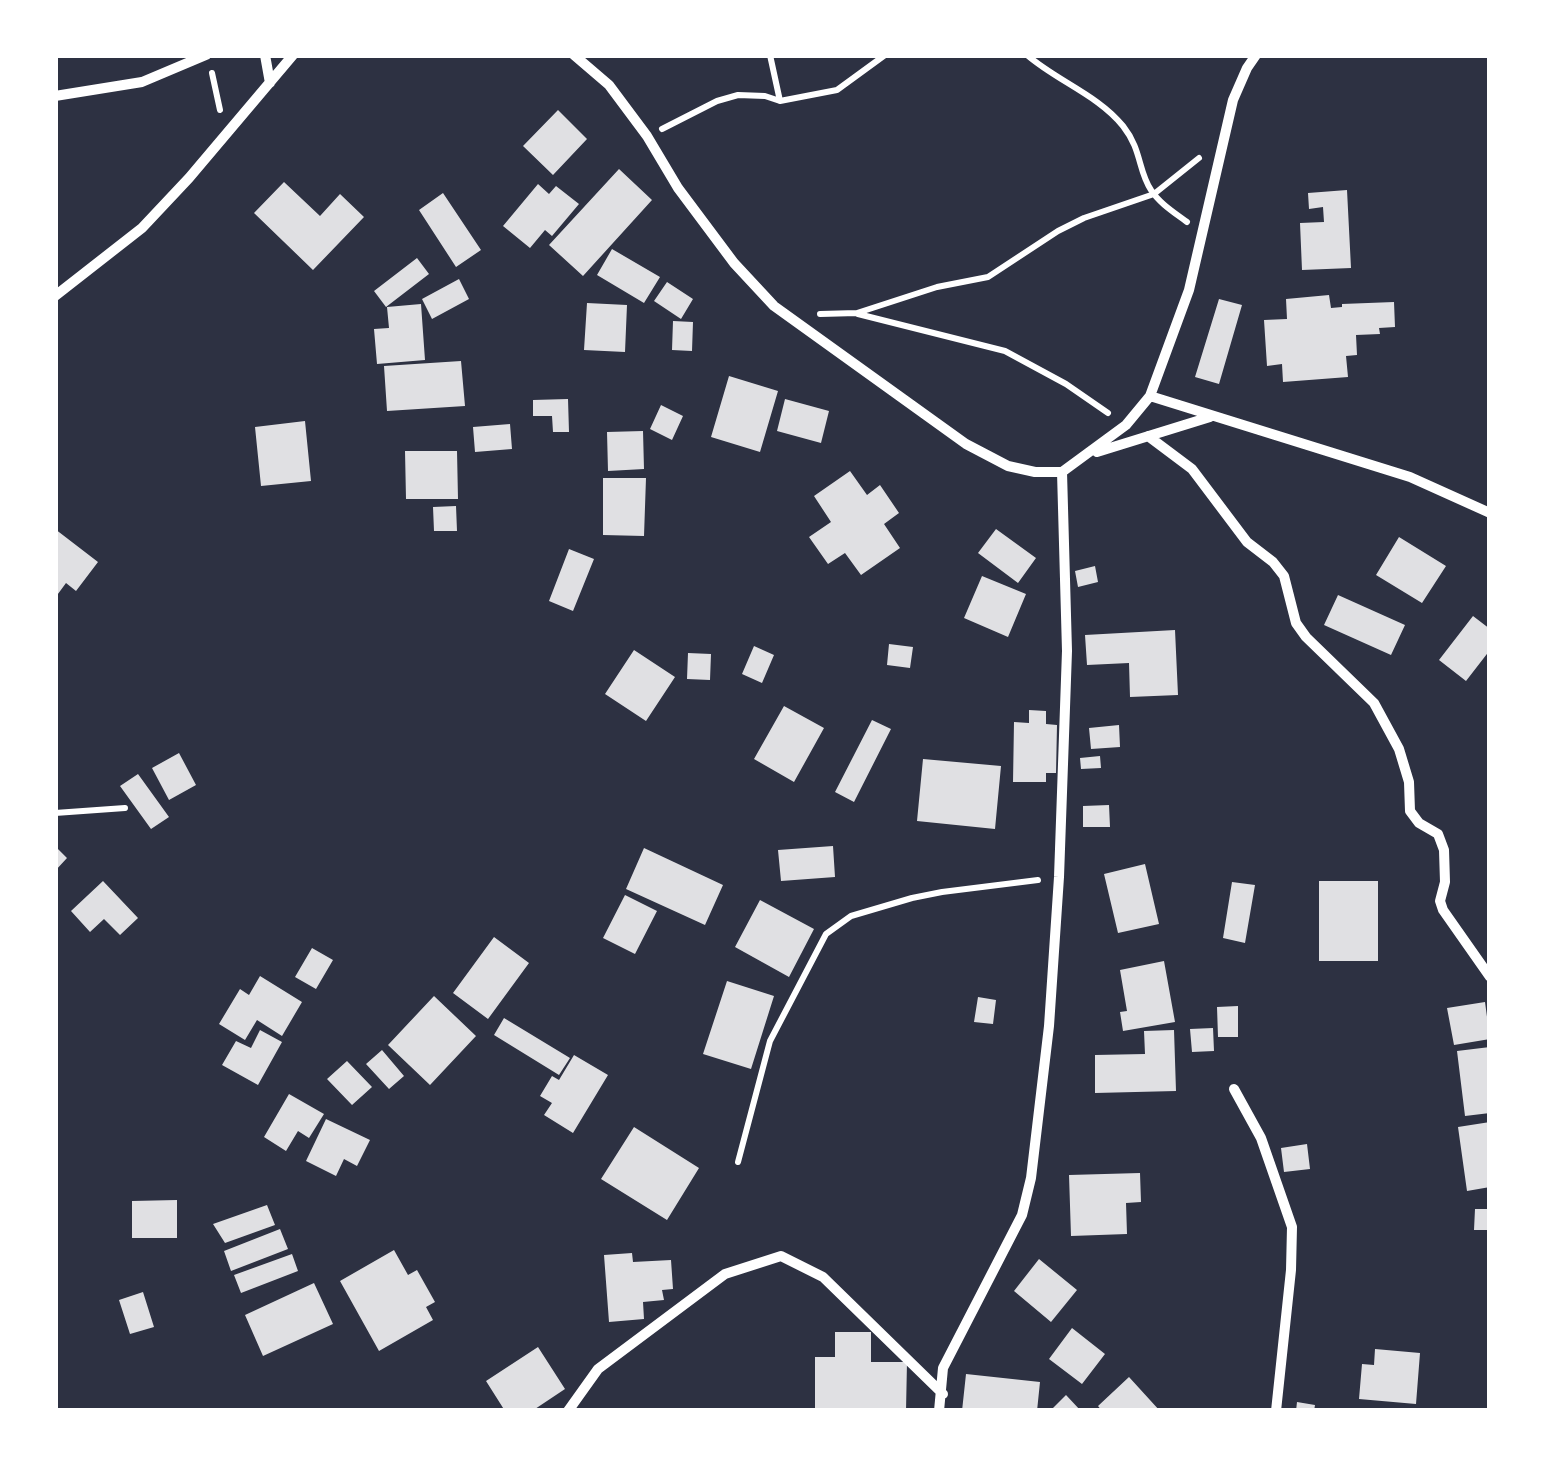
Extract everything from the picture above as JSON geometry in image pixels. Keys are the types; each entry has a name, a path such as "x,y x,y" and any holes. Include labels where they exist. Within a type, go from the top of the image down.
{"street":[{"path":"55,96 142,82 206,55"},
{"path":"264,55 270,83"},
{"path":"55,296 142,228 293,55"},
{"path":"574,55 609,85 700,218 774,306 966,444 1008,466 1035,472 1062,472 1088,455 1126,425 1150,396 1189,290 1233,100 1256,55"},
{"path":"1150,396 1410,478 1490,513"},
{"path":"1088,455 1211,417"},
{"path":"1148,436 1192,469 1248,542 1284,576 1296,623 1306,638 1374,703 1400,749 1409,782 1410,811 1419,823 1438,834 1444,850 1440,901 1443,910 1490,977"},
{"path":"940,1411 943,1368 1022,1214 1031,1178 1049,1026 1060,877 1067,651 1062,472"},
{"path":"1234,1089 1262,1138 1292,1227 1276,1411"},
{"path":"568,1411 598,1369 725,1274 782,1256 823,1277 943,1394"}],"path":[{"path":"770,55 780,101"},
{"path":"647,136 717,100 738,95 780,101 837,90 885,55"},
{"path":"1028,55 1047,72 1103,106 1122,124 1142,157 1145,178 1154,194 1204,234"},
{"path":"212,71 225,136"},
{"path":"857,313 937,287 988,278 1084,218 1154,194 1221,144"},
{"path":"774,306 812,314 857,313 1005,351 1066,384 1126,425"},
{"path":"55,814 125,808"},
{"path":"738,1162 770,1041 826,934 851,916 942,892 1060,877"}],"building":[{"path":"558,110 587,139 553,175 523,146"},
{"path":"619,169 652,200 583,276 549,245"},
{"path":"284,182 320,216 340,194 364,217 313,270 254,213"},
{"path":"538,184 549,194 556,186 579,204 552,236 545,230 530,248 503,226"},
{"path":"1347,190 1351,268 1302,270 1300,223 1324,222 1323,207 1309,209 1308,193"},
{"path":"443,193 481,250 456,267 419,210"},
{"path":"612,249 660,277 644,303 597,275"},
{"path":"417,258 429,274 386,307 374,291"},
{"path":"459,279 469,299 432,319 422,299"},
{"path":"667,282 693,299 681,319 654,301"},
{"path":"1329,295 1331,308 1394,302 1395,327 1379,328 1380,334 1356,335 1357,355 1346,356 1348,377 1283,382 1282,364 1267,366 1264,320 1287,319 1286,299"},
{"path":"1219,299 1242,305 1219,384 1195,377"},
{"path":"587,303 627,305 625,352 584,350"},
{"path":"421,304 425,360 377,364 374,329 389,328 387,307"},
{"path":"673,321 693,322 692,351 672,350"},
{"path":"461,361 465,406 387,411 384,366"},
{"path":"729,376 778,391 760,452 711,437"},
{"path":"568,399 569,432 553,432 552,416 533,416 533,400"},
{"path":"785,399 829,411 821,443 777,431"},
{"path":"661,405 683,416 672,440 650,429"},
{"path":"305,421 311,481 261,486 255,427"},
{"path":"510,424 512,449 475,452 473,427"},
{"path":"643,431 644,469 608,471 607,432"},
{"path":"405,451 457,451 458,499 406,499"},
{"path":"850,471 867,495 880,485 899,513 884,524 900,548 861,575 845,553 828,564 809,537 831,522 814,496"},
{"path":"603,478 646,478 644,536 603,535"},
{"path":"456,506 457,531 434,531 433,507"},
{"path":"55,529 98,562 76,591 66,583 55,598"},
{"path":"996,529 1036,558 1018,583 978,553"},
{"path":"1399,537 1446,566 1422,603 1376,575"},
{"path":"569,549 594,559 573,611 549,601"},
{"path":"1095,566 1098,582 1078,587 1075,571"},
{"path":"982,576 1026,594 1008,637 964,618"},
{"path":"1338,595 1405,625 1391,655 1324,625"},
{"path":"1473,616 1490,629 1490,650 1466,681 1439,660"},
{"path":"1175,630 1178,695 1130,697 1129,663 1087,665 1085,635"},
{"path":"889,644 913,647 910,668 887,665"},
{"path":"754,646 774,655 762,683 742,674"},
{"path":"634,650 675,677 646,721 605,694"},
{"path":"688,653 711,654 710,680 687,679"},
{"path":"784,706 824,728 794,782 754,759"},
{"path":"1029,710 1046,711 1046,724 1057,725 1056,773 1046,773 1046,782 1013,782 1014,722 1029,723"},
{"path":"872,720 891,729 854,802 835,792"},
{"path":"1119,725 1120,747 1091,749 1089,728"},
{"path":"179,753 196,785 169,800 152,768"},
{"path":"1100,756 1101,768 1081,769 1080,758"},
{"path":"923,759 1001,766 995,829 917,821"},
{"path":"138,774 169,817 151,829 120,786"},
{"path":"1109,805 1110,827 1083,827 1083,806"},
{"path":"55,846 67,858 55,871"},
{"path":"833,846 835,877 781,881 778,850"},
{"path":"644,848 723,885 705,925 626,889"},
{"path":"1145,864 1159,924 1118,933 1104,874"},
{"path":"103,881 138,918 120,935 104,919 90,932 71,911"},
{"path":"1319,881 1378,881 1378,961 1319,961"},
{"path":"1232,882 1255,885 1245,943 1223,938"},
{"path":"625,895 657,911 635,954 603,938"},
{"path":"760,900 814,929 789,977 735,947"},
{"path":"494,937 529,963 488,1019 453,993"},
{"path":"312,948 333,960 316,989 295,977"},
{"path":"1164,961 1175,1022 1123,1031 1120,1012 1127,1011 1120,970"},
{"path":"260,976 302,1002 282,1036 257,1020 245,1040 219,1024 240,989 249,995"},
{"path":"727,981 774,996 751,1069 703,1054"},
{"path":"434,996 476,1036 430,1085 388,1045"},
{"path":"978,997 996,1000 993,1024 974,1022"},
{"path":"1485,1002 1490,1039 1454,1045 1447,1008"},
{"path":"1238,1006 1238,1037 1218,1037 1217,1007"},
{"path":"504,1018 570,1058 559,1075 494,1035"},
{"path":"1213,1028 1214,1051 1192,1052 1190,1029"},
{"path":"260,1030 282,1042 258,1085 222,1065 236,1041 251,1048"},
{"path":"1174,1030 1176,1091 1095,1093 1095,1055 1145,1054 1144,1031"},
{"path":"1490,1047 1490,1113 1465,1116 1457,1051"},
{"path":"382,1050 404,1076 389,1089 366,1064"},
{"path":"574,1055 608,1075 573,1133 544,1115 552,1103 540,1096 552,1076 559,1080"},
{"path":"347,1061 372,1087 352,1105 327,1079"},
{"path":"289,1094 324,1114 309,1138 298,1131 286,1151 264,1137"},
{"path":"326,1119 370,1140 357,1166 344,1159 336,1176 306,1161"},
{"path":"1490,1122 1490,1187 1467,1191 1458,1127"},
{"path":"634,1127 699,1168 667,1220 601,1179"},
{"path":"1307,1144 1310,1169 1284,1172 1281,1148"},
{"path":"1140,1173 1141,1202 1126,1203 1127,1234 1071,1236 1069,1175"},
{"path":"177,1200 177,1238 132,1238 132,1201"},
{"path":"267,1205 275,1225 225,1243 213,1224"},
{"path":"1475,1209 1490,1209 1490,1230 1474,1230"},
{"path":"280,1229 288,1249 231,1271 224,1251"},
{"path":"394,1250 408,1275 417,1270 435,1302 426,1307 433,1320 379,1351 340,1281"},
{"path":"632,1253 633,1262 671,1260 673,1289 662,1290 664,1300 643,1302 644,1319 609,1322 604,1255"},
{"path":"292,1254 298,1271 241,1293 234,1275"},
{"path":"1039,1259 1077,1290 1051,1322 1014,1291"},
{"path":"314,1283 333,1324 263,1356 245,1315"},
{"path":"143,1292 154,1327 130,1334 119,1300"},
{"path":"1072,1328 1105,1354 1082,1384 1049,1359"},
{"path":"835,1332 871,1332 871,1362 907,1362 906,1411 815,1411 815,1357 835,1357"},
{"path":"538,1347 565,1389 532,1411 505,1411 486,1381"},
{"path":"1375,1349 1420,1353 1416,1404 1359,1399 1362,1364 1374,1365"},
{"path":"966,1374 1040,1382 1037,1411 962,1411"},
{"path":"1129,1377 1160,1411 1102,1411 1098,1406"},
{"path":"1066,1395 1081,1411 1050,1411"},
{"path":"1297,1402 1315,1405 1314,1411 1296,1411"}]}
